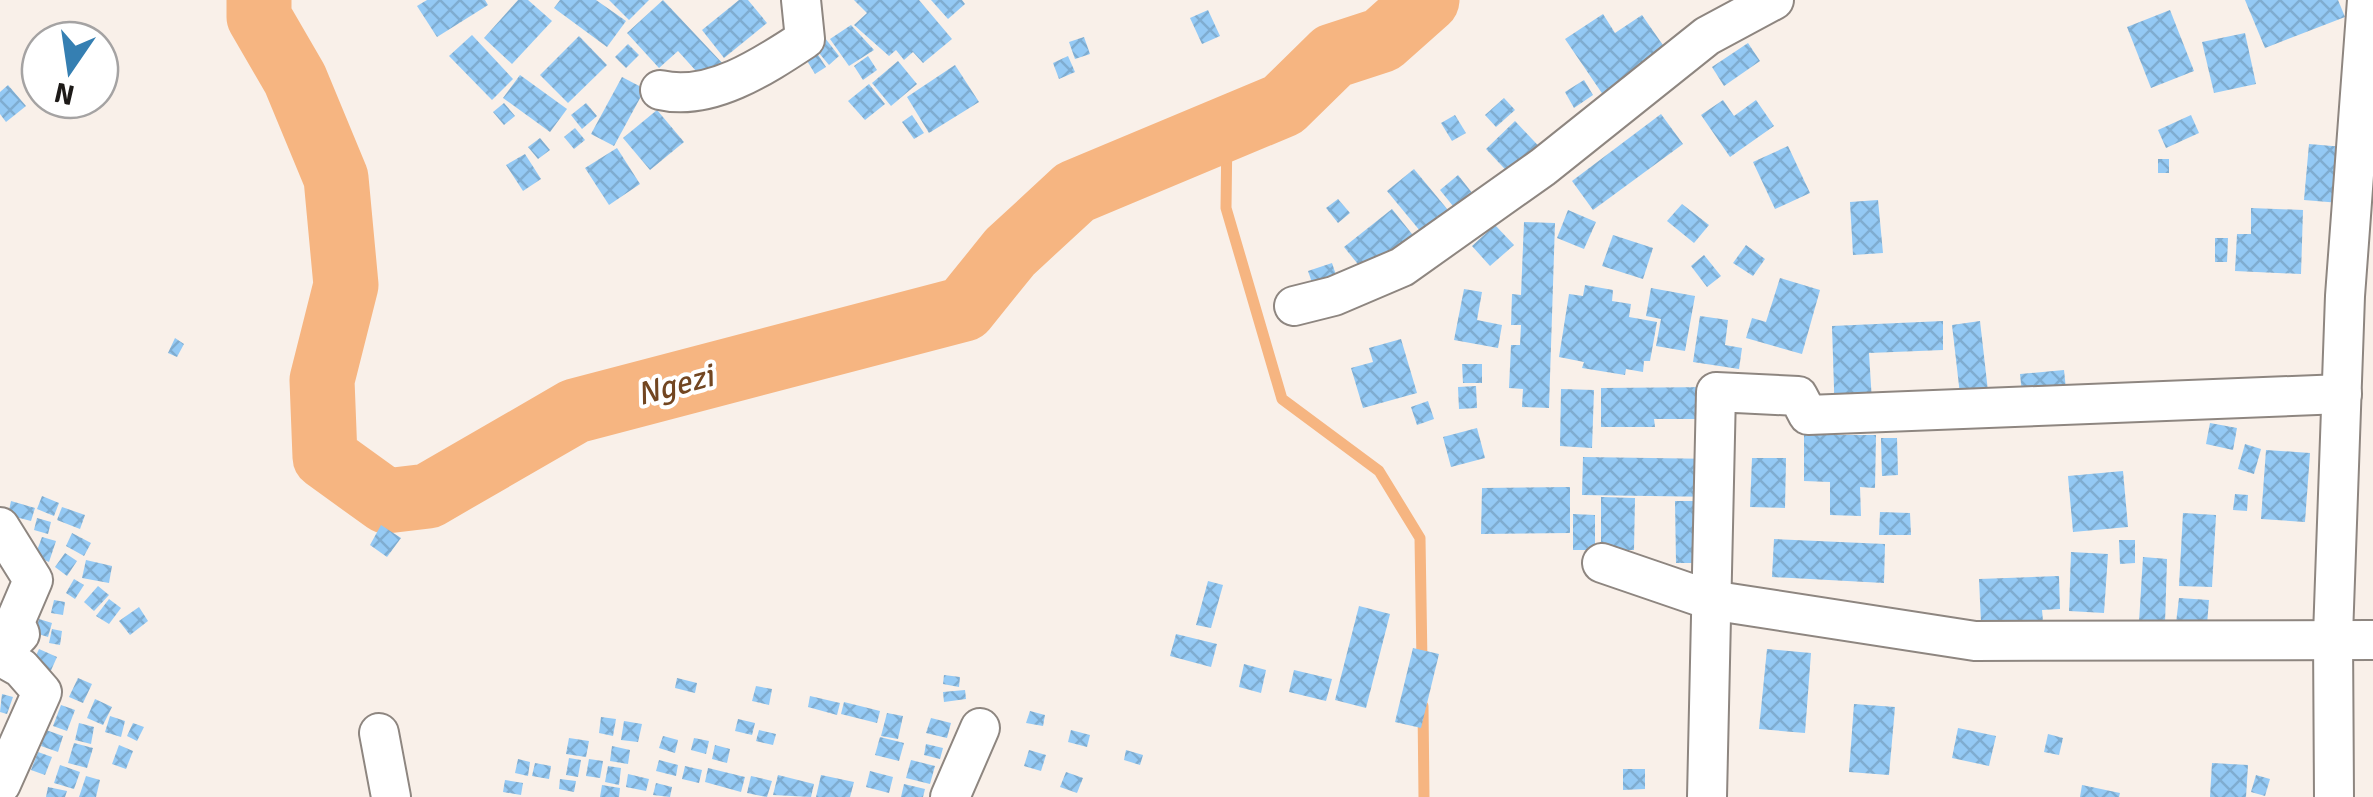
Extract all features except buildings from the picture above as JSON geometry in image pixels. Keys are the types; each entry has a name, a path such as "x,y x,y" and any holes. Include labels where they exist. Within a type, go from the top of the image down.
{"street":[{"path":"660,90 683,96 757,70 789,50 805,39 800,0"},
{"path":"1294,306 1334,296 1402,267 1543,167 1706,36 1774,0"},
{"path":"2334,797 2333,636 2342,394 2359,297 2369,62 2367,0"},
{"path":"1706,797 1716,392 1798,396 1808,415 2342,394"},
{"path":"0,527 33,580 15,622 20,634 0,656 21,668 42,692 0,784 14,797"},
{"path":"1602,563 1710,600 1975,641 2333,636 2373,640"},
{"path":"950,797 980,728"},
{"path":"379,734 391,797"}],"waterway":[{"name":"Ngezi","path":"259,0 259,17 295,79 336,178 346,285 322,380 325,457 386,501 428,496 575,411 964,309 1010,252 1075,192 1283,105 1333,56 1382,40 1427,0"},
{"path":"1227,129 1226,208 1282,399 1379,471 1420,538 1422,663"},
{"path":"1423,706 1424,797"}]}
